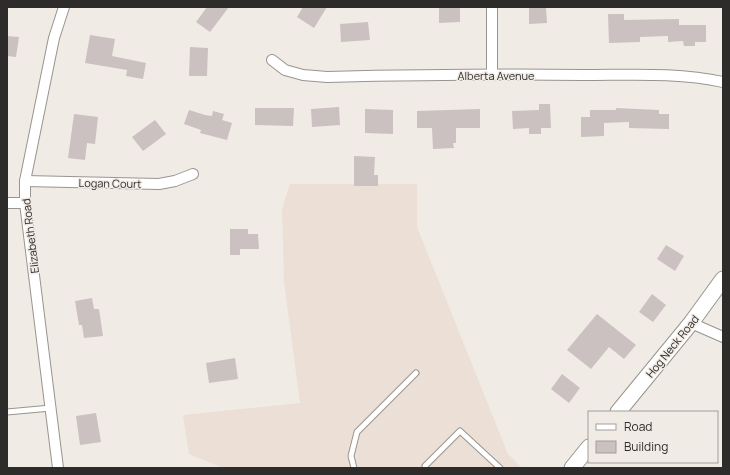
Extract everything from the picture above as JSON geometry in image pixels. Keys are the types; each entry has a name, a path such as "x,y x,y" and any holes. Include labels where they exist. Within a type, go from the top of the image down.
{"main road":[{"name":"Hog Neck Road","path":"619,411 691,324 723,279"},
{"path":"572,468 588,448"}],"street":[{"name":"Elizabeth Road","path":"58,468 25,203 25,182 54,38 64,7"},
{"path":"492,7 492,74"},
{"name":"Alberta Avenue","path":"272,60 285,70 303,75 327,77 492,74 655,75 699,78 723,82"},
{"name":"Logan Court","path":"25,182 159,184 175,181 193,174"},
{"path":"7,203 25,203"},
{"path":"691,324 723,337"}],"lane":[{"path":"354,468 351,456 357,432 416,373"},
{"path":"7,412 50,408"},
{"path":"425,466 460,431 500,468"}],"shaded area":[{"path":"290,184 417,184 417,227 508,454 522,468 223,468 189,454 183,415 300,403 284,282 282,209"}],"building":[{"path":"207,7 229,7 210,32 196,22"},
{"path":"303,7 327,7 314,28 297,17"},
{"path":"439,7 460,7 460,22 439,23"},
{"path":"529,7 546,7 547,23 529,24"},
{"path":"608,14 624,14 624,20 679,19 679,25 706,25 706,42 695,42 695,46 684,46 683,41 668,42 668,36 640,37 640,42 609,43"},
{"path":"368,22 370,40 341,42 340,24"},
{"path":"90,35 115,39 112,56 146,63 143,79 126,76 127,70 85,63"},
{"path":"7,36 19,37 16,57 7,56"},
{"path":"190,47 208,48 207,76 189,76"},
{"path":"539,104 550,104 551,128 541,128 541,134 529,134 529,128 513,129 512,111 539,110"},
{"path":"339,107 340,125 312,127 311,109"},
{"path":"255,108 294,108 293,126 255,125"},
{"path":"616,108 659,110 659,114 669,114 669,129 629,128 629,122 604,123 604,136 581,137 581,117 590,117 590,110 616,110"},
{"path":"365,109 393,110 393,134 365,133"},
{"path":"480,109 480,128 456,128 456,143 453,143 454,148 433,149 432,128 417,128 417,111"},
{"path":"189,110 212,116 213,111 224,114 222,120 232,123 227,140 200,133 201,130 184,124"},
{"path":"74,114 98,117 95,144 87,143 85,160 68,158"},
{"path":"155,120 166,134 143,151 132,137"},
{"path":"354,156 375,157 374,175 378,175 378,186 354,186"},
{"path":"230,229 248,229 248,234 258,234 259,249 240,249 240,255 230,255"},
{"path":"666,245 684,256 675,271 657,259"},
{"path":"652,294 666,305 653,322 639,312"},
{"path":"92,298 94,309 99,309 103,336 84,338 82,325 79,325 75,301"},
{"path":"597,314 636,345 624,359 609,347 591,369 567,350"},
{"path":"235,358 238,379 209,383 206,363"},
{"path":"562,374 580,388 569,403 551,389"},
{"path":"96,413 101,442 80,445 76,416"}]}
